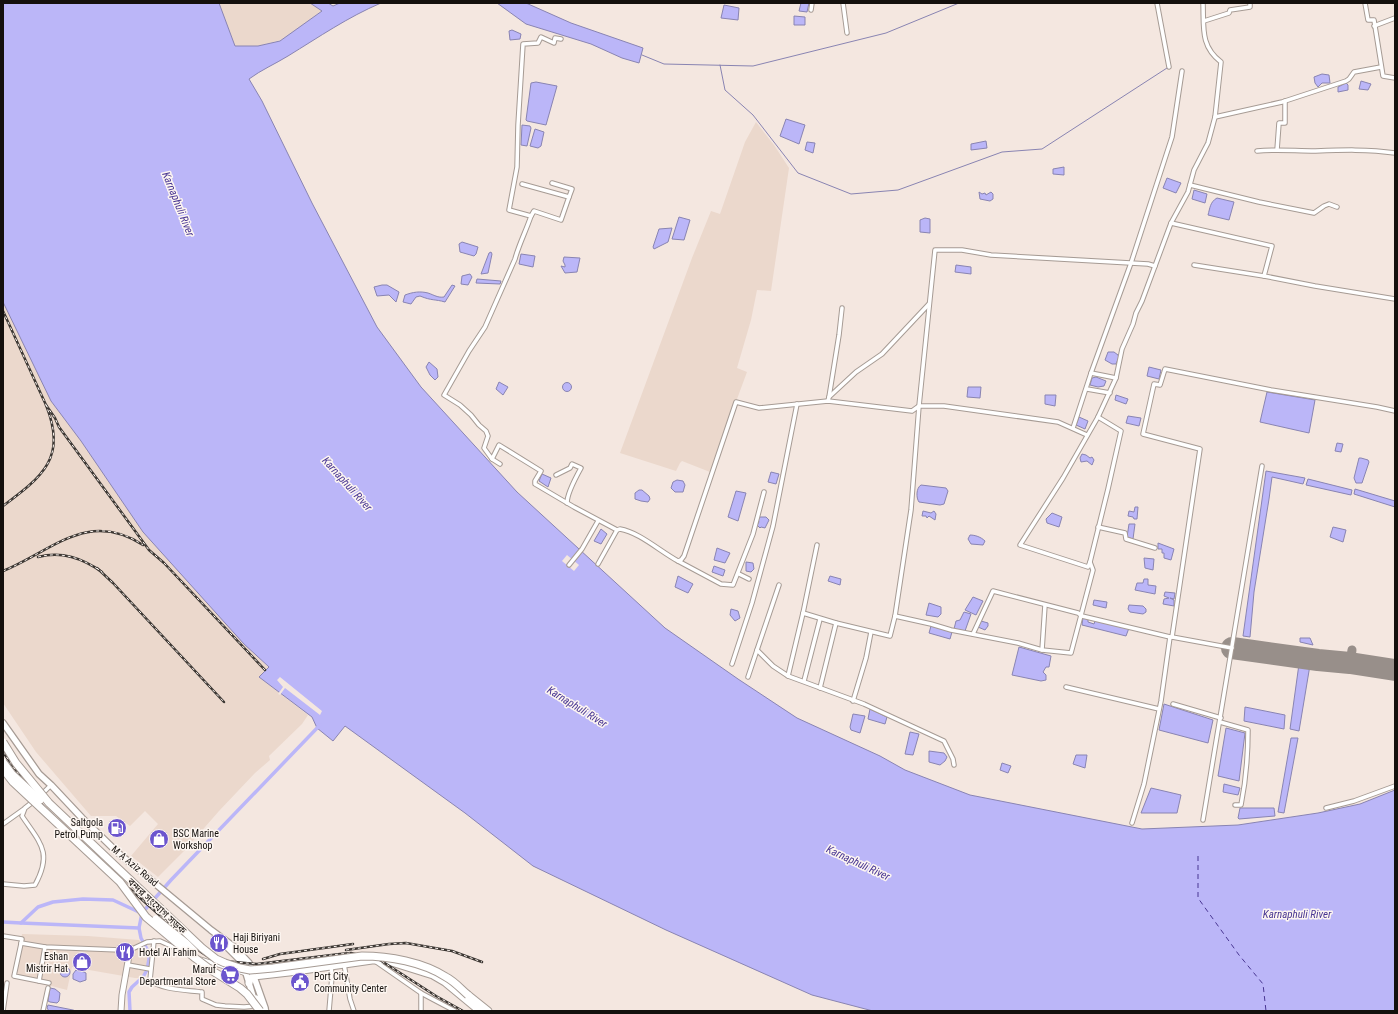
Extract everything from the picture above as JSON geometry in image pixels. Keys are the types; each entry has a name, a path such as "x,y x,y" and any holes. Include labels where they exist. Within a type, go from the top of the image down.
{"highway":[{"name":"বন্দর সংযোগ সড়ক","path":"3,742 16,762 49,803 202,948 216,959 240,968 258,970 362,956 392,957 429,969 447,977 488,1011"},
{"path":"3,762 12,774 111,867 148,912 186,943 196,954 245,986 258,1007"},
{"path":"3,769 13,782 120,882 146,917 195,958 240,988 258,1007 266,1011"},
{"path":"249,983 250,975 289,972 372,960 385,960 433,976 444,982 478,1010"}],"main road":[{"name":"M A Aziz Road","path":"3,723 39,774 117,852 211,930 234,947 244,957 249,964 250,975 266,1011"},
{"path":"249,983 258,1007"}],"street":[{"path":"811,10 812,3"},
{"path":"843,3 847,33"},
{"path":"1157,3 1169,67"},
{"path":"1098,417 1121,431 1088,566 1020,545 1063,478 1110,393 1116,378 1122,350 1171,223 1190,185 1194,170 1208,143 1215,117 1221,62 1212,55 1208,48 1205,37 1203,3"},
{"path":"1204,21 1229,13 1230,10 1250,7 1250,3"},
{"path":"1365,3 1368,20 1374,20 1382,76 1395,78"},
{"path":"1374,26 1395,18"},
{"path":"531,216 509,210 516,167 523,44 538,44 541,37 554,43 555,38 561,39"},
{"path":"1215,117 1285,101 1349,79 1354,72 1381,67"},
{"path":"1073,428 1091,373 1131,263 1172,137 1182,71"},
{"path":"1277,150 1279,124 1285,123 1285,101"},
{"path":"1257,151 1347,150 1395,153"},
{"path":"500,464 492,459 484,448 488,436 486,431 479,425 471,414 444,395 469,351 485,327 534,211 561,220 572,189 552,183"},
{"path":"522,184 569,197"},
{"path":"1190,185 1314,213 1329,204 1337,207"},
{"path":"1171,223 1272,246 1264,276"},
{"path":"803,613 836,623 890,636 895,616 911,510 919,406 935,250 962,250 991,255 1148,264 1155,266"},
{"path":"1194,266 1264,276 1395,299"},
{"path":"828,399 856,372 882,354 930,304"},
{"path":"828,399 842,308"},
{"path":"1132,823 1144,784 1159,709 1200,449 1143,434 1154,384 1160,385 1165,369 1271,390 1395,411"},
{"path":"1091,373 1116,378"},
{"path":"1087,389 1110,393"},
{"path":"678,561 684,556 736,402 759,408 828,399 912,411 919,406 944,406 1058,422 1087,435"},
{"path":"732,664 752,603 773,526 797,404"},
{"path":"492,459 499,445 541,471 535,481 536,484 567,504 617,530 626,530 650,542 664,553 721,584 733,585 739,574 753,534 764,492"},
{"path":"556,475 570,468 572,464 581,468 567,504"},
{"path":"1203,820 1262,466"},
{"path":"569,565 582,549 598,521"},
{"path":"1098,527 1125,533 1126,539 1155,548"},
{"path":"598,564 617,530"},
{"path":"788,676 817,545"},
{"path":"895,616 951,630 1018,643 1042,650 1071,653 1093,570 1090,562"},
{"path":"739,574 749,579"},
{"path":"748,677 780,585"},
{"path":"973,634 993,591 1082,616 1171,637 1232,648"},
{"path":"1042,650 1045,605"},
{"path":"804,681 820,618"},
{"path":"820,688 836,623"},
{"path":"853,701 866,658 871,632"},
{"path":"757,650 772,666 788,676 864,704 944,741 953,759 954,765"},
{"path":"1066,687 1159,709"},
{"path":"1173,704 1221,718"},
{"path":"1220,722 1248,730 1248,761 1246,779 1241,805 1235,805"},
{"path":"3,824 25,808 51,785"},
{"path":"1326,808 1354,801 1395,786"},
{"path":"3,884 24,886 35,885 44,862 43,846 22,816 25,808"},
{"path":"3,936 22,939 14,976 49,983"},
{"path":"154,941 150,980 154,983 165,987 202,992 202,999 216,1005 258,1007"},
{"path":"21,943 45,947 130,950 147,942 160,941 198,958 250,975"},
{"path":"39,981 45,947"},
{"path":"121,1011 130,950"},
{"path":"372,960 421,993 455,1011"},
{"path":"344,964 349,995 354,1011"},
{"path":"128,965 150,969"},
{"path":"329,1011 332,976 331,966"},
{"path":"3,1011 7,983"},
{"path":"43,1011 48,988"},
{"path":"421,993 421,1011"}],"shaded area":[{"path":"219,3 310,3 322,11 281,40 258,46 235,46"},
{"path":"756,122 774,145 789,168 771,291 757,290 751,320 737,368 747,372 710,472 682,461 676,471 620,453 692,258 711,211 720,214 745,142"},
{"path":"3,302 51,401 81,441 143,532 244,644 269,668 259,677 308,715 302,724 269,756 270,760 255,773 185,850 158,877 131,856 158,824 145,811 130,826 116,816 91,816 36,752 3,703"},
{"name":"Eshan Mistrir Hat","path":"22,934 88,936 139,940 147,952 147,965 143,975 139,978 72,967 67,990 13,976"}],"water":[{"name":"Karnaphuli River","path":"3,3 219,3 235,46 258,46 280,41 322,11 310,3 328,3 333,6 340,3 381,3 345,21 249,79 262,101 312,203 377,327 421,387 517,492 665,628 738,679 797,718 880,756 905,770 970,795 1142,829 1238,825 1318,813 1360,804 1395,790 1395,1011 873,1011 812,995 666,930 533,866 465,813 345,726 333,741 317,728 312,717 259,677 269,667 244,644 143,532 81,441 51,401 3,302"},
{"path":"497,3 526,3 571,23 643,48 639,63 622,58 591,44 526,24"},
{"path":"801,3 809,3 807,12 799,11"},
{"path":"724,5 739,8 738,20 721,18"},
{"path":"794,16 805,17 805,25 794,25"},
{"path":"512,30 521,34 520,39 510,40 509,31"},
{"path":"1322,74 1329,75 1330,83 1322,83 1318,87 1315,83 1314,77"},
{"path":"1361,81 1371,84 1368,90 1359,89"},
{"path":"536,82 557,86 546,125 526,120 531,83"},
{"path":"1346,83 1348,85 1348,90 1338,92 1338,87"},
{"path":"786,119 805,125 799,144 780,136"},
{"path":"522,125 530,126 531,128 527,146 521,145"},
{"path":"535,129 544,132 541,146 538,148 530,146"},
{"path":"986,141 987,148 971,150 971,144"},
{"path":"807,142 815,143 813,153 805,150"},
{"path":"1064,167 1064,175 1053,174 1053,169"},
{"path":"1167,178 1181,183 1176,193 1163,188"},
{"path":"1194,190 1207,194 1205,203 1192,199"},
{"path":"979,192 982,194 985,193 986,195 991,192 993,194 993,199 990,201 980,199"},
{"path":"1217,198 1234,202 1229,220 1208,215 1212,203"},
{"path":"679,217 690,220 684,240 672,239"},
{"path":"925,218 930,219 930,233 920,232 920,220"},
{"path":"672,228 668,242 654,249 653,247 659,229"},
{"path":"462,242 478,247 474,256 460,252 459,244"},
{"path":"491,252 492,254 488,273 481,274 489,253"},
{"path":"521,254 535,256 533,267 519,264"},
{"path":"564,257 580,258 577,272 565,273 561,266 565,267 563,261"},
{"path":"956,265 971,267 971,274 955,272"},
{"path":"470,274 472,277 468,285 461,284 462,276"},
{"path":"477,279 501,281 500,284 476,283"},
{"path":"387,285 399,292 396,302 389,295 377,296 374,287"},
{"path":"452,285 455,286 445,302 420,296 416,297 411,304 403,302 405,295 416,292 425,292 438,297 444,297"},
{"path":"1108,352 1114,352 1118,355 1119,357 1116,364 1112,364 1105,360"},
{"path":"429,362 437,369 438,377 435,380 430,375 426,367"},
{"path":"1149,367 1161,370 1159,379 1147,376"},
{"path":"1096,377 1106,381 1104,386 1098,387 1090,385 1092,378"},
{"path":"499,382 508,387 503,395 496,389"},
{"path":"565,383 569,383 571,387 569,391 565,391 563,389 563,385"},
{"path":"968,387 981,387 980,398 967,397"},
{"path":"1267,392 1315,400 1309,433 1260,422"},
{"path":"1045,395 1056,395 1055,406 1045,404"},
{"path":"1116,395 1128,399 1126,404 1115,400"},
{"path":"1128,416 1141,418 1139,426 1126,423"},
{"path":"1079,417 1088,421 1085,429 1076,425"},
{"path":"1337,443 1343,444 1341,452 1335,451"},
{"path":"1082,454 1090,458 1092,457 1094,460 1092,465 1087,461 1081,462 1080,458"},
{"path":"1359,458 1368,460 1369,462 1362,483 1356,483 1354,478"},
{"path":"1266,471 1305,478 1303,484 1272,477 1254,592 1250,637 1243,636"},
{"path":"771,472 779,474 776,484 768,482"},
{"path":"542,474 551,478 548,487 539,481"},
{"path":"1308,479 1352,490 1351,495 1306,485"},
{"path":"677,480 683,481 685,485 683,492 675,492 671,488 673,482"},
{"path":"919,486 946,488 948,491 944,504 940,505 919,502 917,493"},
{"path":"1355,489 1395,501 1395,507 1354,494"},
{"path":"642,490 649,496 650,499 648,502 635,499 635,493"},
{"path":"736,491 746,493 738,521 728,517"},
{"path":"1135,507 1138,507 1137,519 1128,516 1129,511 1134,512"},
{"path":"923,511 931,513 934,511 936,514 935,520 929,516 927,518 926,516 922,516"},
{"path":"1052,513 1062,517 1059,527 1047,523 1046,519"},
{"path":"759,517 766,517 769,520 765,528 760,528 757,525 759,522"},
{"path":"1129,524 1135,524 1133,539 1127,537"},
{"path":"1333,527 1346,530 1343,542 1330,537"},
{"path":"601,529 607,534 601,544 594,541"},
{"path":"970,535 978,536 985,541 983,545 971,544 968,539"},
{"path":"1158,543 1174,549 1171,560 1164,558 1162,549 1158,549"},
{"path":"717,548 730,553 725,563 714,560"},
{"path":"1144,558 1154,559 1153,570 1145,568"},
{"path":"746,562 753,563 754,569 751,572 746,571"},
{"path":"714,566 725,570 723,576 712,572"},
{"path":"678,576 693,584 688,593 675,587"},
{"path":"830,576 841,579 840,585 828,581"},
{"path":"1144,579 1148,579 1148,585 1156,586 1155,594 1135,590 1137,583 1143,583"},
{"path":"1165,592 1175,593 1174,599 1170,598 1174,600 1174,606 1163,604 1164,599 1169,598 1164,596"},
{"path":"973,597 983,601 976,615 965,610"},
{"path":"1094,600 1107,602 1106,608 1093,605"},
{"path":"929,603 941,607 941,614 938,617 926,615"},
{"path":"1129,605 1143,606 1146,609 1146,612 1143,614 1130,612 1128,609"},
{"path":"731,609 738,611 740,618 735,621 730,615"},
{"path":"964,612 971,614 965,631 954,629 956,621 960,620"},
{"path":"1083,617 1088,618 1088,622 1094,624 1095,621 1129,628 1126,636 1082,625"},
{"path":"981,621 988,623 985,630 978,627"},
{"path":"931,626 952,632 950,639 929,633"},
{"path":"1300,638 1310,638 1313,645 1300,642"},
{"path":"1019,647 1051,656 1049,667 1046,667 1043,672 1046,675 1046,680 1041,681 1012,675"},
{"path":"1299,664 1310,665 1299,731 1290,729"},
{"path":"1164,704 1213,720 1208,743 1159,730"},
{"path":"1245,707 1285,715 1284,729 1244,721"},
{"path":"870,709 887,717 885,724 868,719"},
{"path":"853,714 865,716 860,733 851,730 850,727"},
{"path":"1226,728 1245,733 1239,781 1218,776"},
{"path":"910,732 919,734 913,755 905,754"},
{"path":"1291,738 1298,738 1284,813 1278,812"},
{"path":"929,751 944,753 947,757 940,765 929,762"},
{"path":"1076,755 1087,755 1085,768 1073,764"},
{"path":"1002,763 1011,766 1008,773 1000,770"},
{"path":"1224,784 1240,788 1238,795 1223,792"},
{"path":"1151,788 1181,795 1177,813 1141,813"},
{"path":"1240,808 1274,808 1275,816 1239,819"},
{"path":"63,967 67,967 69,968 69,976 63,977 60,974 60,970"},
{"path":"76,970 86,973 86,980 80,982 73,979 73,974"},
{"path":"50,988 55,989 60,993 59,1001 57,1003 48,1001"},
{"path":"48,1005 76,1011 49,1011 47,1008"}],"pier":[{"path":"567,555 579,565 574,571 562,561"},
{"path":"280,677 322,711 320,715 285,688 280,695 278,694 283,687 277,680"}],"waterway":[{"path":"642,55 664,64 753,66 886,33 959,3"},
{"path":"720,65 725,90 753,115 798,173 851,194 898,190 1002,152 1042,149 1167,68"},
{"path":"130,1011 129,992 132,987 143,977 147,970 149,959 148,951 141,938 139,928 142,913 171,880 320,725"},
{"path":"3,922 21,923 38,907 53,902 83,899 113,900 141,913"},
{"path":"21,923 139,928"}],"ferry route":[{"path":"1198,856 1198,898 1239,955 1263,984 1266,1011"}],"taxiway":[{"path":"1350,663 1352,650"}],"runway":[{"path":"1232,648 1395,670"}],"railway":[{"path":"3,311 46,405 52,423 54,439 52,452 40,475 30,485 3,506"},
{"path":"46,405 59,427 149,550 164,563 265,670"},
{"path":"3,571 21,563 54,544 87,532 105,531 123,535 143,545"},
{"path":"38,557 47,555 64,555 87,563 102,572"},
{"path":"97,568 113,583 224,702"},
{"path":"3,752 24,782 58,825 201,952 213,960 257,964 351,953 380,960 436,996 463,1011"},
{"path":"346,950 406,943 452,951 482,962"},
{"path":"263,959 280,954 353,944"}],"place":[{"name":"Saltgola Petrol Pump","path":"117,828"},
{"name":"BSC Marine Workshop","path":"159,839"},
{"name":"Haji Biriyani House","path":"219,943"},
{"name":"Hotel Al Fahim","path":"125,952"},
{"name":"Eshan Mistrir Hat","path":"82,962"},
{"name":"Maruf Departmental Store","path":"230,975"},
{"name":"Port City Community Center","path":"300,982"}]}
